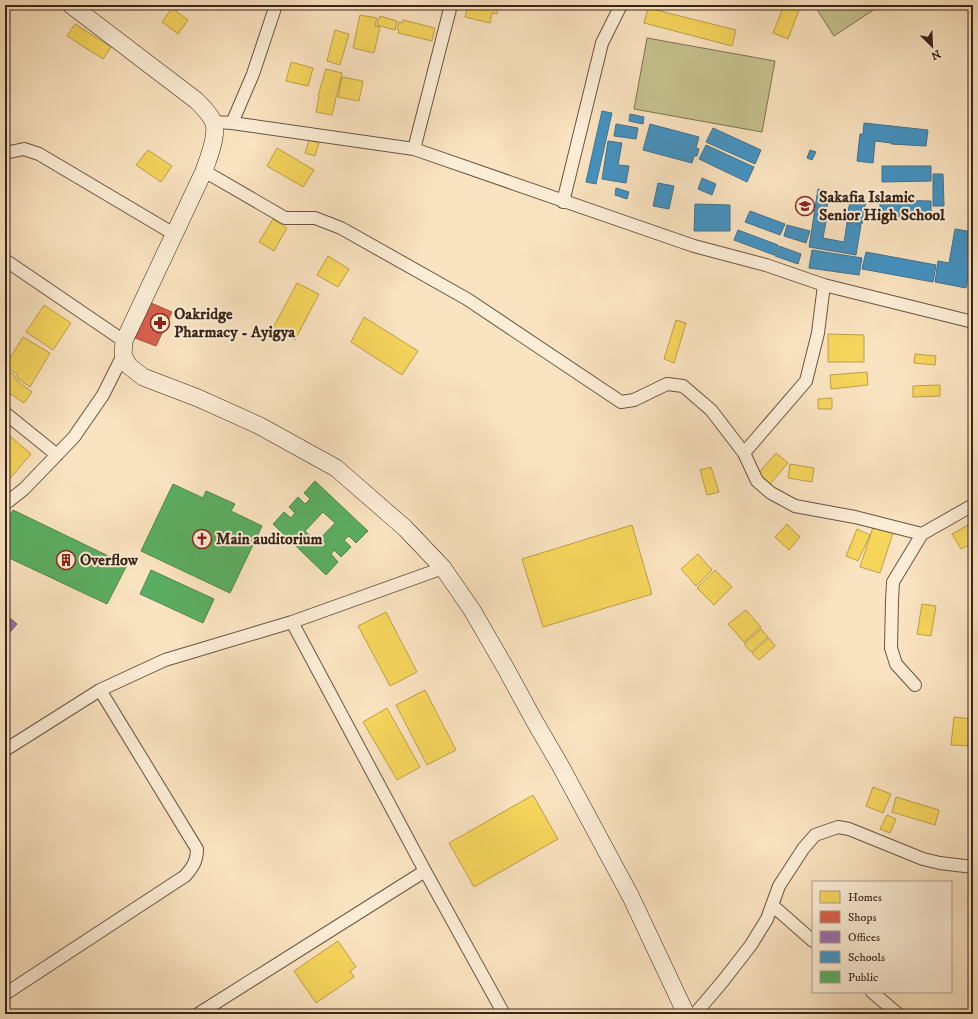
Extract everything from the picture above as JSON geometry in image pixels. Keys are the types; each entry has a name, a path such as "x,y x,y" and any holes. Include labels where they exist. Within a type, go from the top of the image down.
{"street":[{"path":"5,504 24,489 74,437 103,395 174,234 204,171 212,149 214,122 206,110 197,101 71,5"},
{"path":"232,123 253,74 276,5"},
{"path":"414,149 451,5"},
{"path":"563,202 586,114 602,43 621,5"},
{"path":"214,122 232,123 414,149 563,202 694,246 766,265 824,284 973,322"},
{"path":"5,153 24,149 39,154 174,234"},
{"path":"204,171 285,218 315,218 341,228 468,299 621,402 634,400 667,384 683,386 711,410 744,453 757,481 771,493 795,506 855,517 922,534"},
{"path":"5,260 123,348 129,366 143,377 198,398 260,426 336,468 405,528 443,568 479,623 560,765 631,897 686,1014"},
{"path":"744,453 806,381 818,333 824,284"},
{"path":"5,413 57,455"},
{"path":"915,685 896,664 891,648 893,582 922,534 973,505"},
{"path":"5,750 100,690 165,660 292,622 443,568"},
{"path":"292,622 504,1014"},
{"path":"5,994 185,876 194,865 197,856 197,849 100,690"},
{"path":"695,1014 751,945 767,919 779,886 803,849 815,835 838,827 849,829 923,859 940,863 973,867"},
{"path":"198,1014 426,871"},
{"path":"772,905 812,940"},
{"path":"873,993 898,1014"}],"shaded area":[{"path":"814,5 881,5 834,36"},
{"path":"647,38 775,61 762,132 634,109"}],"building: Homes":[{"path":"468,5 499,5 497,14 492,13 490,23 465,17"},
{"path":"784,5 801,5 788,39 773,33"},
{"path":"172,8 188,20 178,34 162,22"},
{"path":"648,8 736,30 732,46 644,23"},
{"path":"360,15 377,18 375,26 380,27 374,53 353,48"},
{"path":"380,16 397,21 395,30 377,25"},
{"path":"403,20 435,28 432,41 398,33 399,30 397,29 399,22 402,23"},
{"path":"75,24 111,47 103,59 67,36"},
{"path":"335,30 349,34 340,65 327,61"},
{"path":"291,62 313,68 308,86 286,81"},
{"path":"326,69 342,73 332,115 316,112 318,96"},
{"path":"342,77 363,81 359,101 338,97"},
{"path":"309,140 319,143 315,156 305,153"},
{"path":"277,148 314,170 303,187 267,166"},
{"path":"148,150 172,166 161,182 136,165"},
{"path":"273,219 287,228 274,251 259,242"},
{"path":"328,256 349,269 338,287 317,275"},
{"path":"297,283 319,294 295,340 273,328"},
{"path":"44,305 71,323 53,350 26,332"},
{"path":"364,317 418,351 402,375 351,342"},
{"path":"676,320 686,323 674,363 664,359"},
{"path":"828,334 864,335 864,362 828,362"},
{"path":"23,337 50,353 30,387 18,379 17,374 5,366"},
{"path":"915,354 936,356 935,365 914,363"},
{"path":"5,368 14,375 17,381 32,392 24,403 5,390"},
{"path":"867,372 868,385 831,389 830,375"},
{"path":"940,385 940,396 913,397 913,386"},
{"path":"832,398 832,409 818,409 818,399"},
{"path":"9,435 31,454 7,482 5,480 5,440"},
{"path":"776,453 788,463 770,484 758,474"},
{"path":"790,464 814,468 812,482 788,478"},
{"path":"711,467 719,492 707,495 700,470"},
{"path":"973,522 973,543 961,549 952,534"},
{"path":"787,524 800,537 789,550 775,537"},
{"path":"632,525 652,594 543,627 522,559"},
{"path":"873,527 893,533 880,573 860,567"},
{"path":"857,529 870,535 858,561 846,556"},
{"path":"698,554 712,570 696,586 681,569"},
{"path":"715,570 732,587 714,605 697,588"},
{"path":"922,604 936,606 931,636 917,634"},
{"path":"746,610 761,627 744,642 728,624"},
{"path":"386,612 417,672 390,686 358,626"},
{"path":"761,629 768,637 751,652 744,644"},
{"path":"769,638 775,646 759,660 752,653"},
{"path":"425,690 456,750 427,765 396,705"},
{"path":"387,708 420,767 397,780 363,722"},
{"path":"954,717 973,719 971,746 951,745"},
{"path":"873,787 891,794 883,813 866,806"},
{"path":"533,795 558,839 474,887 449,843"},
{"path":"896,797 939,810 935,825 892,812"},
{"path":"887,815 896,819 890,833 880,829"},
{"path":"338,941 356,967 350,971 354,977 316,1003 294,971"}],"building: Shops":[{"path":"151,303 172,312 156,346 135,338"}],"building: Offices":[{"path":"5,614 17,624 5,638"}],"building: Schools":[{"path":"602,111 612,113 596,184 586,182"},
{"path":"630,114 644,117 643,124 629,121"},
{"path":"864,123 928,130 926,146 891,144 875,141 873,163 857,161 860,134 863,134"},
{"path":"616,124 638,128 636,139 614,136"},
{"path":"650,124 699,137 696,148 699,149 697,156 694,156 692,163 643,150"},
{"path":"713,128 761,150 755,164 706,142"},
{"path":"608,141 622,143 618,165 629,166 626,183 602,179"},
{"path":"706,145 754,167 747,182 699,159"},
{"path":"810,150 816,152 812,160 807,158"},
{"path":"882,166 931,166 931,181 882,182"},
{"path":"933,174 943,174 944,206 933,206"},
{"path":"702,178 716,184 712,195 698,189"},
{"path":"658,183 674,186 669,209 653,206"},
{"path":"616,188 629,192 627,199 615,195"},
{"path":"818,189 827,191 827,207 825,206 824,209 815,208"},
{"path":"851,197 866,200 862,224 846,222"},
{"path":"880,200 931,201 931,217 880,216"},
{"path":"695,204 730,205 730,231 694,231"},
{"path":"815,209 828,211 823,238 844,242 847,223 861,225 856,255 809,247"},
{"path":"750,211 785,224 780,235 745,222"},
{"path":"787,225 810,231 806,243 784,236"},
{"path":"955,229 973,232 973,247 966,288 935,282 938,261 949,263"},
{"path":"738,230 778,245 774,255 734,240"},
{"path":"779,246 801,254 798,264 775,256"},
{"path":"812,250 862,258 859,275 809,268"},
{"path":"866,252 936,265 933,282 862,269"}],"building: Public":[{"path":"315,481 368,531 356,543 349,536 344,540 351,547 341,557 334,550 331,554 338,562 326,575 273,524 284,512 291,518 295,513 289,507 298,497 305,504 310,499 304,493","holes":["323,512 335,523 317,542 305,531"]},
{"name":"Main auditorium","path":"173,484 203,498 206,491 235,504 231,511 262,526 230,593 141,551"},
{"name":"Overflow","path":"13,510 127,565 107,604 5,556 5,525"},
{"path":"151,570 214,599 203,623 140,594"}],"place":[{"name":"Sakafia Islamic Senior High School","path":"805,206"},
{"name":"Oakridge Pharmacy - Ayigya","path":"160,323"},
{"name":"Main auditorium","path":"202,539"},
{"name":"Overflow","path":"66,560"}]}
